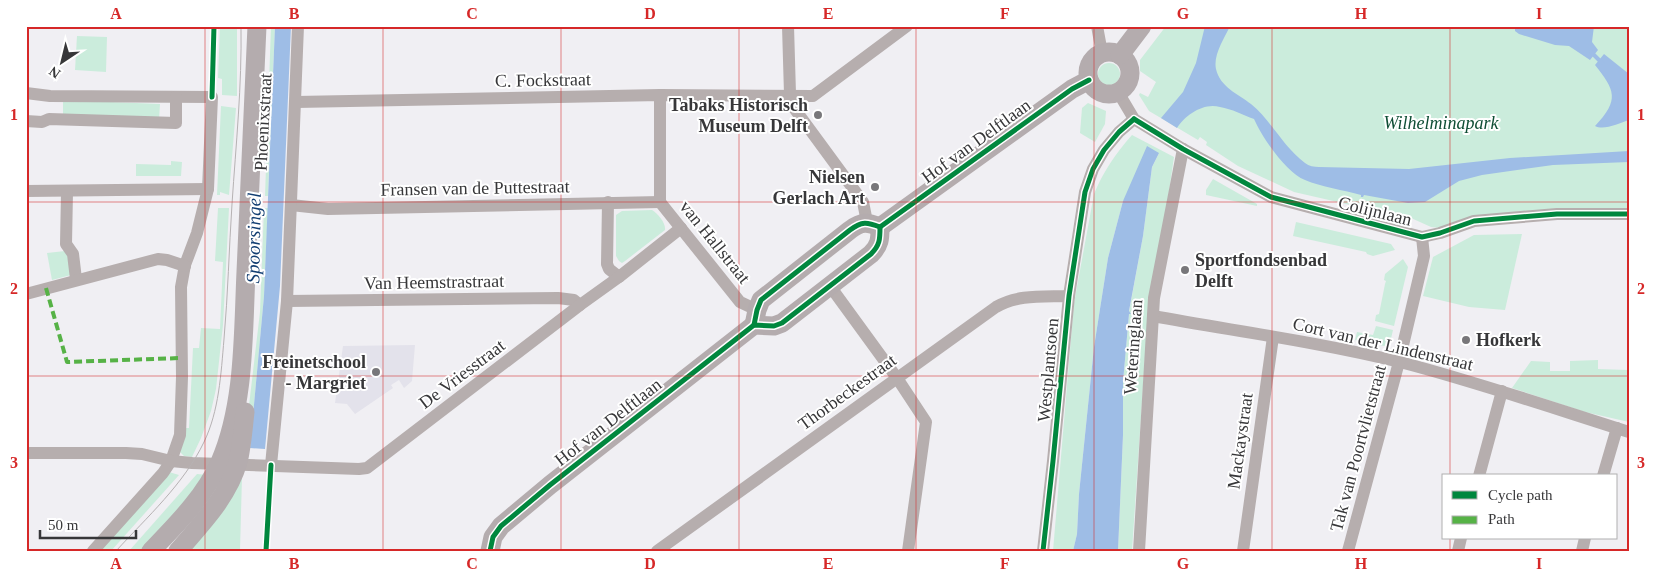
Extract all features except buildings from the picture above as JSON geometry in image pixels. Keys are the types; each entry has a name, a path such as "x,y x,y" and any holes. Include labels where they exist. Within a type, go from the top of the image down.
{"street":[{"name":"Phoenixstraat","path":"244,368 257,26"},
{"name":"Phoenixstraat","path":"244,368 258,263 267,26"},
{"path":"271,466 287,301 298,26"},
{"path":"756,318 774,326 782,323 877,247 880,240 863,202 794,108 790,94 788,26"},
{"name":"C. Fockstraat","path":"296,102 790,94 812,96 890,32 907,26"},
{"path":"1097,26 1111,54 1128,64 1130,77 1128,84 1112,94 1101,92 1092,85 1088,75 1090,64 1097,56 1111,54 1142,26"},
{"name":"Hof van Delftlaan","path":"490,551 493,537 501,526 756,318 761,300 857,225 873,224 1072,89 1089,80"},
{"path":"1118,92 1134,119"},
{"path":"26,93 50,96 212,97 208,189 197,233 185,266 181,287 182,377 180,435 171,461 163,473 93,551"},
{"path":"49,119 50,96"},
{"name":"van Hallstraat","path":"660,96 660,202 740,302 756,318"},
{"path":"26,121 42,122 49,119 176,123 176,97"},
{"name":"Colijnlaan","path":"1134,119 1271,197 1422,237 1474,221 1557,214 1629,214"},
{"name":"Westplantsoen","path":"1043,551 1069,296 1086,192 1093,169 1104,150 1119,132 1134,119"},
{"name":"Weteringlaan","path":"1139,551 1151,329 1154,298 1178,145"},
{"path":"26,191 208,189"},
{"path":"67,192 66,244 73,254 76,279"},
{"path":"608,202 607,264 609,269 618,278"},
{"name":"Fransen van de Puttestraat","path":"291,205 328,209 660,202"},
{"name":"De Vriesstraat","path":"26,453 126,453 142,454 171,461 367,468 618,278 680,228"},
{"name":"Tak van Poortvlietstraat","path":"1348,551 1400,362 1424,256 1422,237"},
{"path":"26,294 76,279 158,259 185,266"},
{"path":"830,286 897,378 926,422 908,551"},
{"name":"Thorbeckestraat","path":"658,551 1006,300 1022,297 1069,296"},
{"name":"Van Heemstrastraat","path":"287,301 558,298 574,300 580,305"},
{"name":"Cort van der Lindenstraat","path":"1153,316 1400,362 1623,430"},
{"name":"Mackaystraat","path":"1243,551 1272,337"},
{"path":"178,551 214,508 226,489 228,464 244,368"},
{"path":"1479,474 1502,392"},
{"path":"1604,474 1623,430"},
{"path":"151,551 228,464"}],"shaded area":[{"name":"Freinetschool - Margriet","path":"415,345 412,381 404,388 399,380 391,385 393,388 355,414 347,404 335,403 343,346"}],"green space":[{"path":"220,26 237,26 237,96 222,95 222,79 218,78"},
{"path":"271,26 275,26 268,196 265,196"},
{"name":"Wilhelminapark","path":"1166,26 1629,26 1629,209 1440,228 1431,227 1400,213 1377,211 1294,192 1238,166 1206,145 1207,142 1200,137 1198,140 1149,111 1139,95 1140,93 1148,97 1156,82 1140,71 1140,60"},
{"path":"77,36 107,37 106,72 75,70"},
{"path":"1109,63 1117,66 1120,74 1117,82 1109,85 1101,82 1098,74 1101,66"},
{"path":"63,100 160,104 159,120 63,118"},
{"path":"1088,103 1106,111 1105,124 1095,142 1080,133 1082,108"},
{"path":"221,106 236,108 229,195 220,192 220,195 217,195"},
{"path":"1132,135 1174,157 1145,357 1132,551 1118,551 1123,435 1123,382 1129,314 1131,313 1129,312 1143,236 1152,167 1159,153 1123,201 1108,258 1094,347 1079,494 1077,534 1073,551 1053,551 1074,303 1094,194 1110,163"},
{"path":"171,161 182,162 181,176 136,176 136,164 171,165"},
{"path":"1213,179 1257,204 1257,206 1206,195 1206,190"},
{"path":"218,208 229,208 223,325 216,389 211,411 192,457 184,456 180,452 185,428 189,428 193,348 199,348 201,328 220,329 223,262 215,261"},
{"path":"264,208 268,208 264,296 250,448 248,414 260,312"},
{"path":"652,210 661,219 665,230 622,263 616,256 616,215 622,211"},
{"path":"1296,222 1391,244 1395,250 1373,256 1366,252 1293,236"},
{"path":"1522,234 1505,310 1469,307 1423,296 1433,257 1474,235"},
{"path":"65,251 69,257 71,275 52,280 47,253"},
{"path":"1403,259 1408,267 1394,326 1375,321 1376,315 1379,314 1386,281 1384,280 1385,274"},
{"path":"1376,326 1393,330 1389,347 1355,340 1357,332 1373,335"},
{"path":"1598,360 1598,369 1628,370 1629,361 1629,422 1585,412 1512,388 1531,361 1550,362 1550,371 1570,371 1570,361"},
{"path":"169,472 179,475 111,551 99,551"},
{"path":"197,474 208,475 142,551 129,551"},
{"path":"242,477 240,551 184,551"}],"water":[{"path":"275,26 291,26 280,286 265,449 250,448 264,296"},
{"path":"1205,26 1230,26 1220,47 1215,64 1221,81 1230,90 1258,110 1297,157 1310,166 1409,169 1510,158 1629,151 1629,162 1553,165 1482,175 1459,181 1425,202 1408,203 1364,195 1361,197 1361,195 1325,187 1305,180 1290,170 1269,144 1254,119 1229,109 1214,106 1201,108 1190,114 1177,128 1161,118 1183,92 1196,63"},
{"path":"1515,26 1594,26 1592,42 1598,50 1590,60 1569,46 1555,45 1519,34 1515,31"},
{"path":"1604,54 1629,74 1629,120 1603,128 1595,126 1608,109 1612,95 1607,81 1595,65"},
{"path":"1147,146 1159,153 1152,167 1143,236 1129,311 1131,314 1129,314 1123,382 1123,435 1118,551 1073,551 1077,534 1079,494 1094,347 1108,258 1123,201"}],"waterway":[{"path":"1591,52 1602,63"}],"tram line":[{"path":"116,551 176,486 196,457 213,418 222,366 227,305 240,93 241,26"}],"marked path":[{"path":"46,288 67,362 181,358"}],"cycle path":[{"path":"212,97 214,26"},
{"path":"880,227 1072,89 1089,80"},
{"path":"1134,119 1183,149 1271,197 1422,237 1474,221 1557,214 1629,214"},
{"path":"1043,551 1069,296 1085,192 1093,169 1104,150 1119,132 1134,119"},
{"path":"754,325 761,300 850,230 865,223 880,227"},
{"path":"490,551 493,537 501,526 550,485 754,325 774,326 782,323 871,254 879,242 880,227"},
{"path":"266,551 271,465"}],"place":[{"name":"Tabaks Historisch Museum Delft","path":"818,115"},
{"name":"Nielsen Gerlach Art","path":"875,187"},
{"name":"Sportfondsenbad Delft","path":"1185,270"},
{"name":"Hofkerk","path":"1466,340"},
{"name":"Freinetschool - Margriet","path":"376,372"}],"water label":[{"name":"Spoorsingel","path":"253,238"}]}
